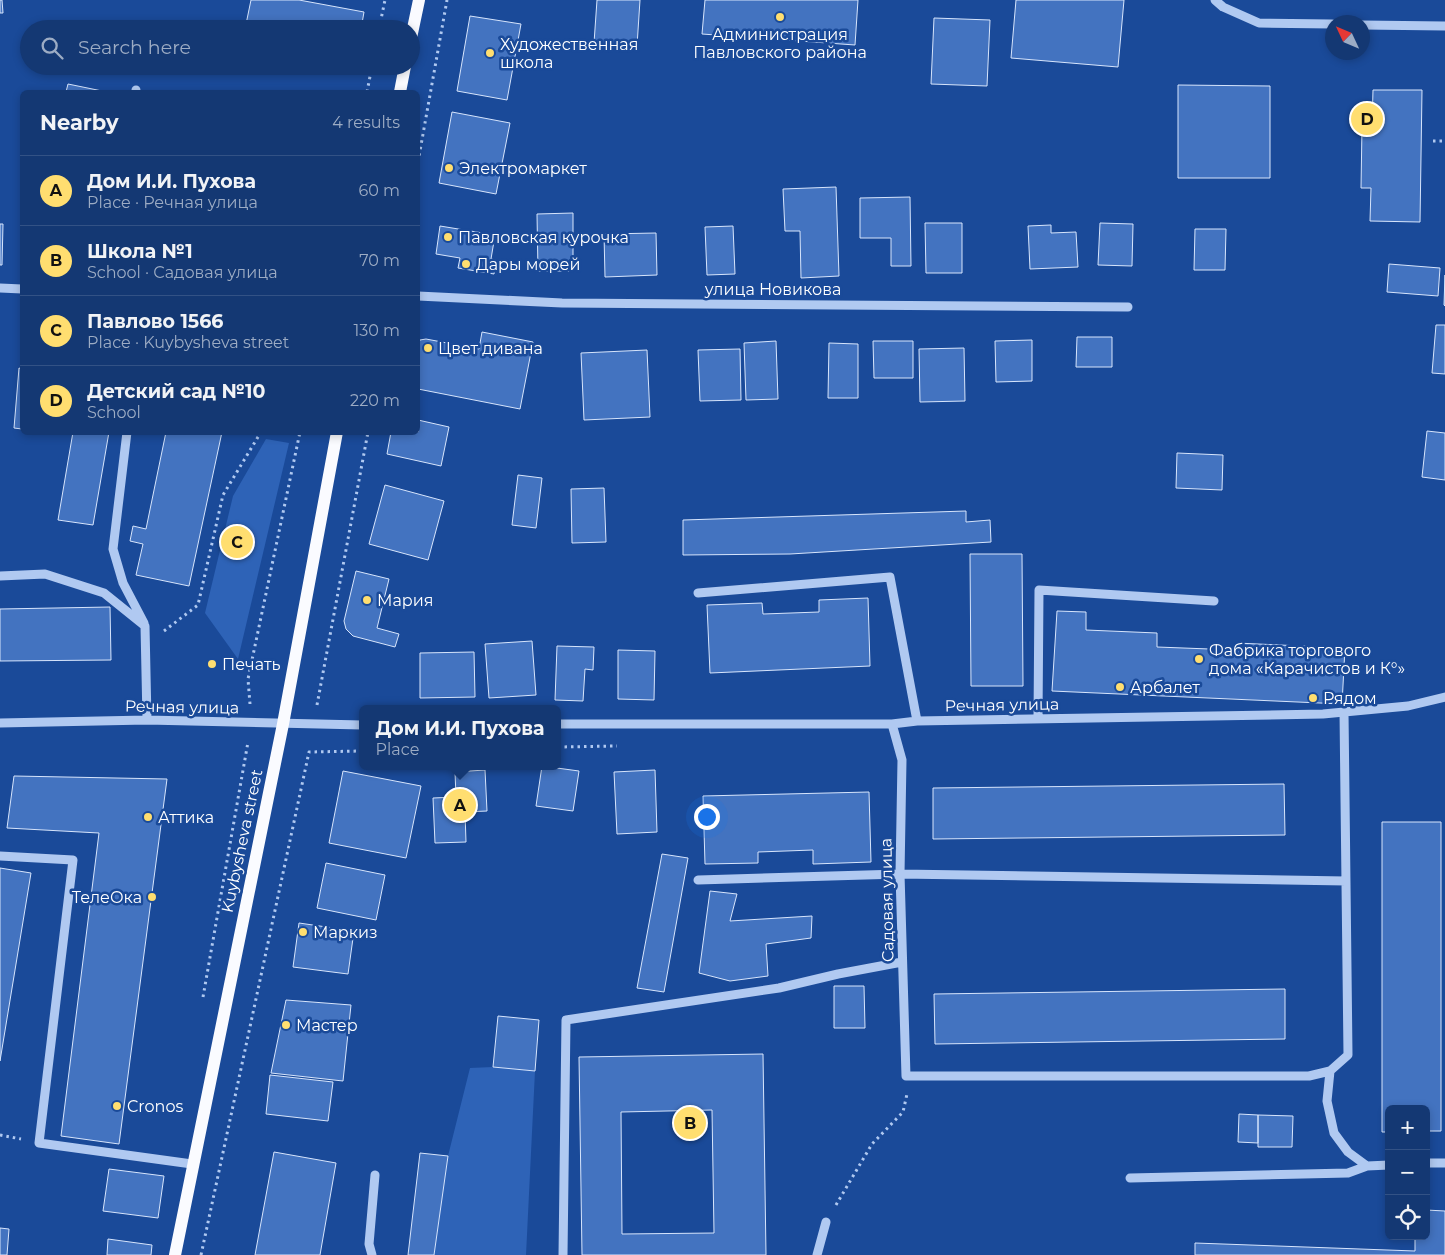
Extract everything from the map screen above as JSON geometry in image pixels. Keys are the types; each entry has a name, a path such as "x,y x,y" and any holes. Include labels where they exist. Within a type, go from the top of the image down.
{"main road":[{"path":"415,20 419,0"},
{"path":"400,90 403,75"},
{"name":"Kuybysheva street","path":"175,1255 283,724 336,435"}],"street":[{"path":"1215,0 1223,7 1259,23 1325,24"},
{"path":"1370,25 1445,26"},
{"path":"0,288 20,289"},
{"name":"улица Новикова","path":"420,296 562,303 1128,307"},
{"path":"127,435 113,549 123,582 145,626 147,720"},
{"path":"0,576 45,574 104,593 145,626"},
{"path":"698,593 890,577 917,721"},
{"path":"1038,719 1039,590 1214,601"},
{"name":"Речная улица","path":"561,724 892,724 917,721 1323,714 1408,706 1445,697"},
{"path":"906,1076 1309,1076 1330,1071 1348,1055 1344,712"},
{"name":"Речная улица","path":"0,723 147,720 252,724 359,725"},
{"name":"Садовая улица","path":"892,724 902,760 900,874 906,1076"},
{"path":"0,856 73,860 39,1143 192,1164"},
{"path":"698,880 900,874 1346,881"},
{"path":"563,1255 566,1020 779,988 902,962"},
{"path":"1330,1071 1327,1102 1334,1133 1348,1152 1367,1166"},
{"path":"1430,1164 1445,1163"},
{"path":"1130,1178 1348,1173 1367,1166 1385,1165"},
{"path":"372,1255 370,1244 375,1175"},
{"path":"817,1255 826,1222"}],"path":[{"path":"381,20 385,0"},
{"path":"420,151 447,0"},
{"path":"367,90 370,75"},
{"path":"1433,141 1445,141"},
{"path":"145,645 198,605 223,495 259,435"},
{"path":"202,1006 252,724 248,679 299,435"},
{"path":"201,1255 309,752 367,435"},
{"path":"309,752 359,751"},
{"path":"826,1222 872,1144 903,1112 908,1089 906,1076"}],"shaded area":[{"path":"266,439 289,443 238,659 205,613 233,496"},
{"path":"493,1067 535,1071 526,1255 434,1255 448,1156 470,1068"}],"building":[{"path":"0,0 2,0 3,13 0,13"},
{"path":"251,0 299,0 364,12 363,20 247,20"},
{"path":"597,0 640,0 637,46 594,43"},
{"name":"Администрация Павловского района","path":"705,0 858,0 855,45 702,34"},
{"path":"1016,0 1124,0 1118,67 1011,58"},
{"name":"Художественная школа","path":"470,16 521,24 507,100 457,91"},
{"path":"934,18 990,20 987,86 931,84"},
{"path":"68,84 97,90 66,90"},
{"path":"1178,85 1270,86 1270,178 1178,178"},
{"path":"1373,90 1422,90 1420,222 1370,221 1371,188 1361,188 1362,127 1372,127"},
{"path":"452,112 510,123 496,194 439,183"},
{"path":"836,187 839,276 801,278 800,231 785,231 783,189"},
{"path":"910,197 911,266 891,266 891,238 860,238 860,198"},
{"path":"573,213 573,271 538,271 537,214"},
{"path":"925,223 962,223 962,273 926,273"},
{"path":"1100,223 1133,224 1132,266 1098,265"},
{"path":"0,224 3,224 2,265 0,265"},
{"path":"1051,225 1051,233 1076,232 1078,267 1030,269 1028,226"},
{"path":"440,226 495,235 491,259 496,260 494,274 458,268 460,258 436,254"},
{"path":"733,226 735,274 707,275 705,227"},
{"path":"1195,229 1226,229 1225,270 1194,270"},
{"path":"656,233 657,275 605,277 604,234"},
{"path":"1389,264 1440,268 1438,296 1387,292"},
{"path":"1436,325 1445,325 1445,374 1432,373"},
{"path":"482,332 533,342 520,409 420,389 420,340 426,339 479,349"},
{"path":"1077,337 1112,337 1112,367 1076,367"},
{"path":"1032,340 1032,381 996,382 995,341"},
{"path":"776,341 778,399 746,400 744,343"},
{"path":"873,341 913,341 913,378 874,378"},
{"path":"829,343 858,344 858,398 828,398"},
{"path":"964,348 965,401 920,402 919,349"},
{"path":"740,349 741,400 700,401 698,350"},
{"path":"647,350 650,417 584,420 581,353"},
{"path":"19,368 20,429 14,428"},
{"path":"420,420 449,427 441,466 387,454 390,435 420,435"},
{"path":"1427,431 1445,433 1445,480 1422,477"},
{"path":"72,435 108,435 93,525 58,520"},
{"path":"165,435 221,435 189,586 136,575 143,544 130,541 133,526 146,529"},
{"path":"1177,453 1223,455 1222,490 1176,488"},
{"path":"518,475 542,478 536,528 512,525"},
{"path":"385,485 444,501 428,560 369,544"},
{"path":"604,488 606,542 572,543 571,489"},
{"path":"966,511 966,522 990,520 991,542 790,554 683,555 683,520"},
{"path":"970,554 1022,554 1023,686 971,686"},
{"name":"Мария","path":"356,571 389,579 377,628 399,634 395,647 353,636 346,629 344,621"},
{"path":"868,598 870,666 710,673 707,605 762,603 763,614 819,612 819,600"},
{"path":"110,607 111,660 0,661 0,609"},
{"name":"Фабрика торгового дома «Карачистов и К°»","path":"1057,611 1086,612 1086,630 1157,633 1157,647 1236,650 1236,643 1345,648 1342,704 1052,691"},
{"path":"532,641 536,695 489,698 485,644"},
{"path":"557,646 594,647 593,670 585,669 583,701 555,700"},
{"path":"618,650 655,651 654,700 618,699"},
{"path":"474,652 475,697 420,698 420,653"},
{"path":"561,769 579,771 573,811 536,806 541,770"},
{"path":"485,770 487,811 465,812 466,842 435,843 433,798 456,797 455,772"},
{"path":"655,770 657,832 617,834 614,772"},
{"path":"343,771 421,786 406,858 329,843"},
{"path":"14,776 167,779 119,1144 61,1136 99,833 7,828"},
{"path":"1284,784 1285,835 933,839 933,788"},
{"path":"869,792 871,862 813,864 813,850 758,852 758,863 705,864 703,796"},
{"path":"1382,822 1441,822 1441,1131 1430,1131 1430,1105 1385,1105 1385,1132 1382,1132"},
{"path":"662,854 688,858 664,992 637,988"},
{"path":"326,863 385,875 376,920 317,908"},
{"path":"0,868 31,873 0,1061"},
{"path":"710,891 737,894 730,921 812,916 811,938 766,944 768,976 730,981 699,973"},
{"path":"299,923 354,931 348,974 293,967"},
{"path":"834,986 864,986 865,1028 834,1028"},
{"path":"1285,989 1285,1039 935,1044 934,994"},
{"path":"286,1000 351,1005 343,1081 271,1073"},
{"path":"498,1016 539,1020 535,1071 493,1067"},
{"path":"763,1054 766,1255 582,1255 579,1057","holes":["712,1110 714,1233 622,1234 621,1112"]},
{"path":"270,1075 333,1082 328,1121 266,1114"},
{"path":"1239,1114 1258,1115 1258,1143 1238,1142"},
{"path":"1258,1115 1293,1116 1292,1147 1258,1147"},
{"path":"274,1152 336,1163 320,1255 255,1255"},
{"path":"420,1153 448,1156 434,1255 408,1255"},
{"path":"109,1169 164,1176 158,1218 103,1211"},
{"path":"1430,1210 1445,1211 1445,1255 1195,1255 1195,1243 1415,1251 1415,1240 1430,1240"},
{"path":"0,1228 9,1229 7,1255 0,1255"},
{"path":"108,1239 152,1245 151,1255 107,1255"}],"place":[{"name":"Администрация Павловского района","path":"780,17"},
{"name":"Художественная школа","path":"490,53"},
{"name":"Детский сад №10","path":"1367,119"},
{"name":"Электромаркет","path":"449,168"},
{"name":"Павловская курочка","path":"448,237"},
{"name":"Дары морей","path":"466,264"},
{"name":"Цвет дивана","path":"428,348"},
{"name":"Павлово 1566","path":"237,542"},
{"name":"Мария","path":"367,600"},
{"name":"Фабрика торгового дома «Карачистов и К°»","path":"1199,659"},
{"name":"Печать","path":"212,664"},
{"name":"Арбалет","path":"1120,687"},
{"name":"Рядом","path":"1313,698"},
{"name":"Дом И.И. Пухова","path":"460,805"},
{"name":"Аттика","path":"148,817"},
{"name":"ТелеОка","path":"152,897"},
{"name":"Маркиз","path":"303,932"},
{"name":"Мастер","path":"286,1025"},
{"name":"Cronos","path":"117,1106"},
{"name":"Школа №1","path":"690,1123"}]}
